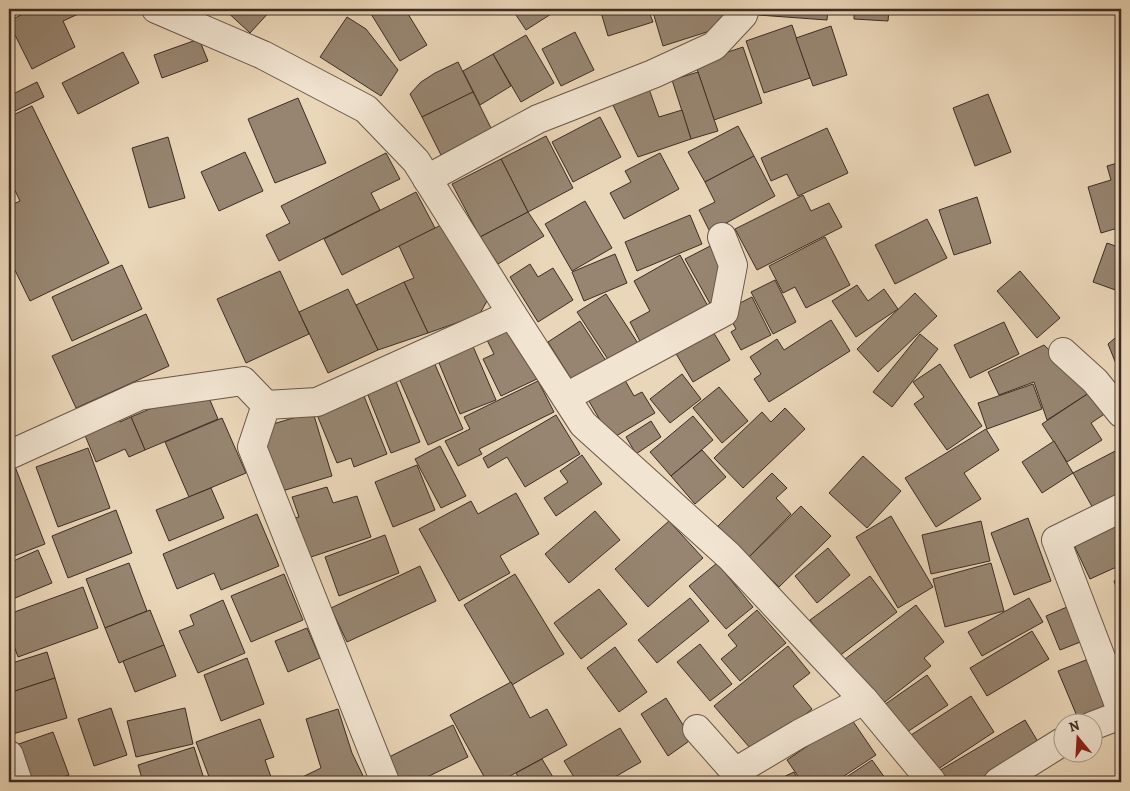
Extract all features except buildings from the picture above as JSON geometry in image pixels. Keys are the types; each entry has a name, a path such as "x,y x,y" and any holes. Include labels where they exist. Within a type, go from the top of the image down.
{"street":[{"path":"156,9 189,15 366,109 416,161 583,424 729,556 864,700 932,782"},
{"path":"428,179 538,119 653,74 714,46 743,15 745,9"},
{"path":"566,397 724,312 733,265 722,237"},
{"path":"9,456 139,396 243,381 266,405 317,402 512,314"},
{"path":"1063,352 1095,381 1121,413"},
{"path":"266,405 252,447 385,782"},
{"path":"1121,508 1056,540 1121,710"},
{"path":"697,729 735,772 799,734 864,700"},
{"path":"1102,722 1121,715"},
{"path":"998,782 1052,748"},
{"path":"9,755 18,782"}]}
